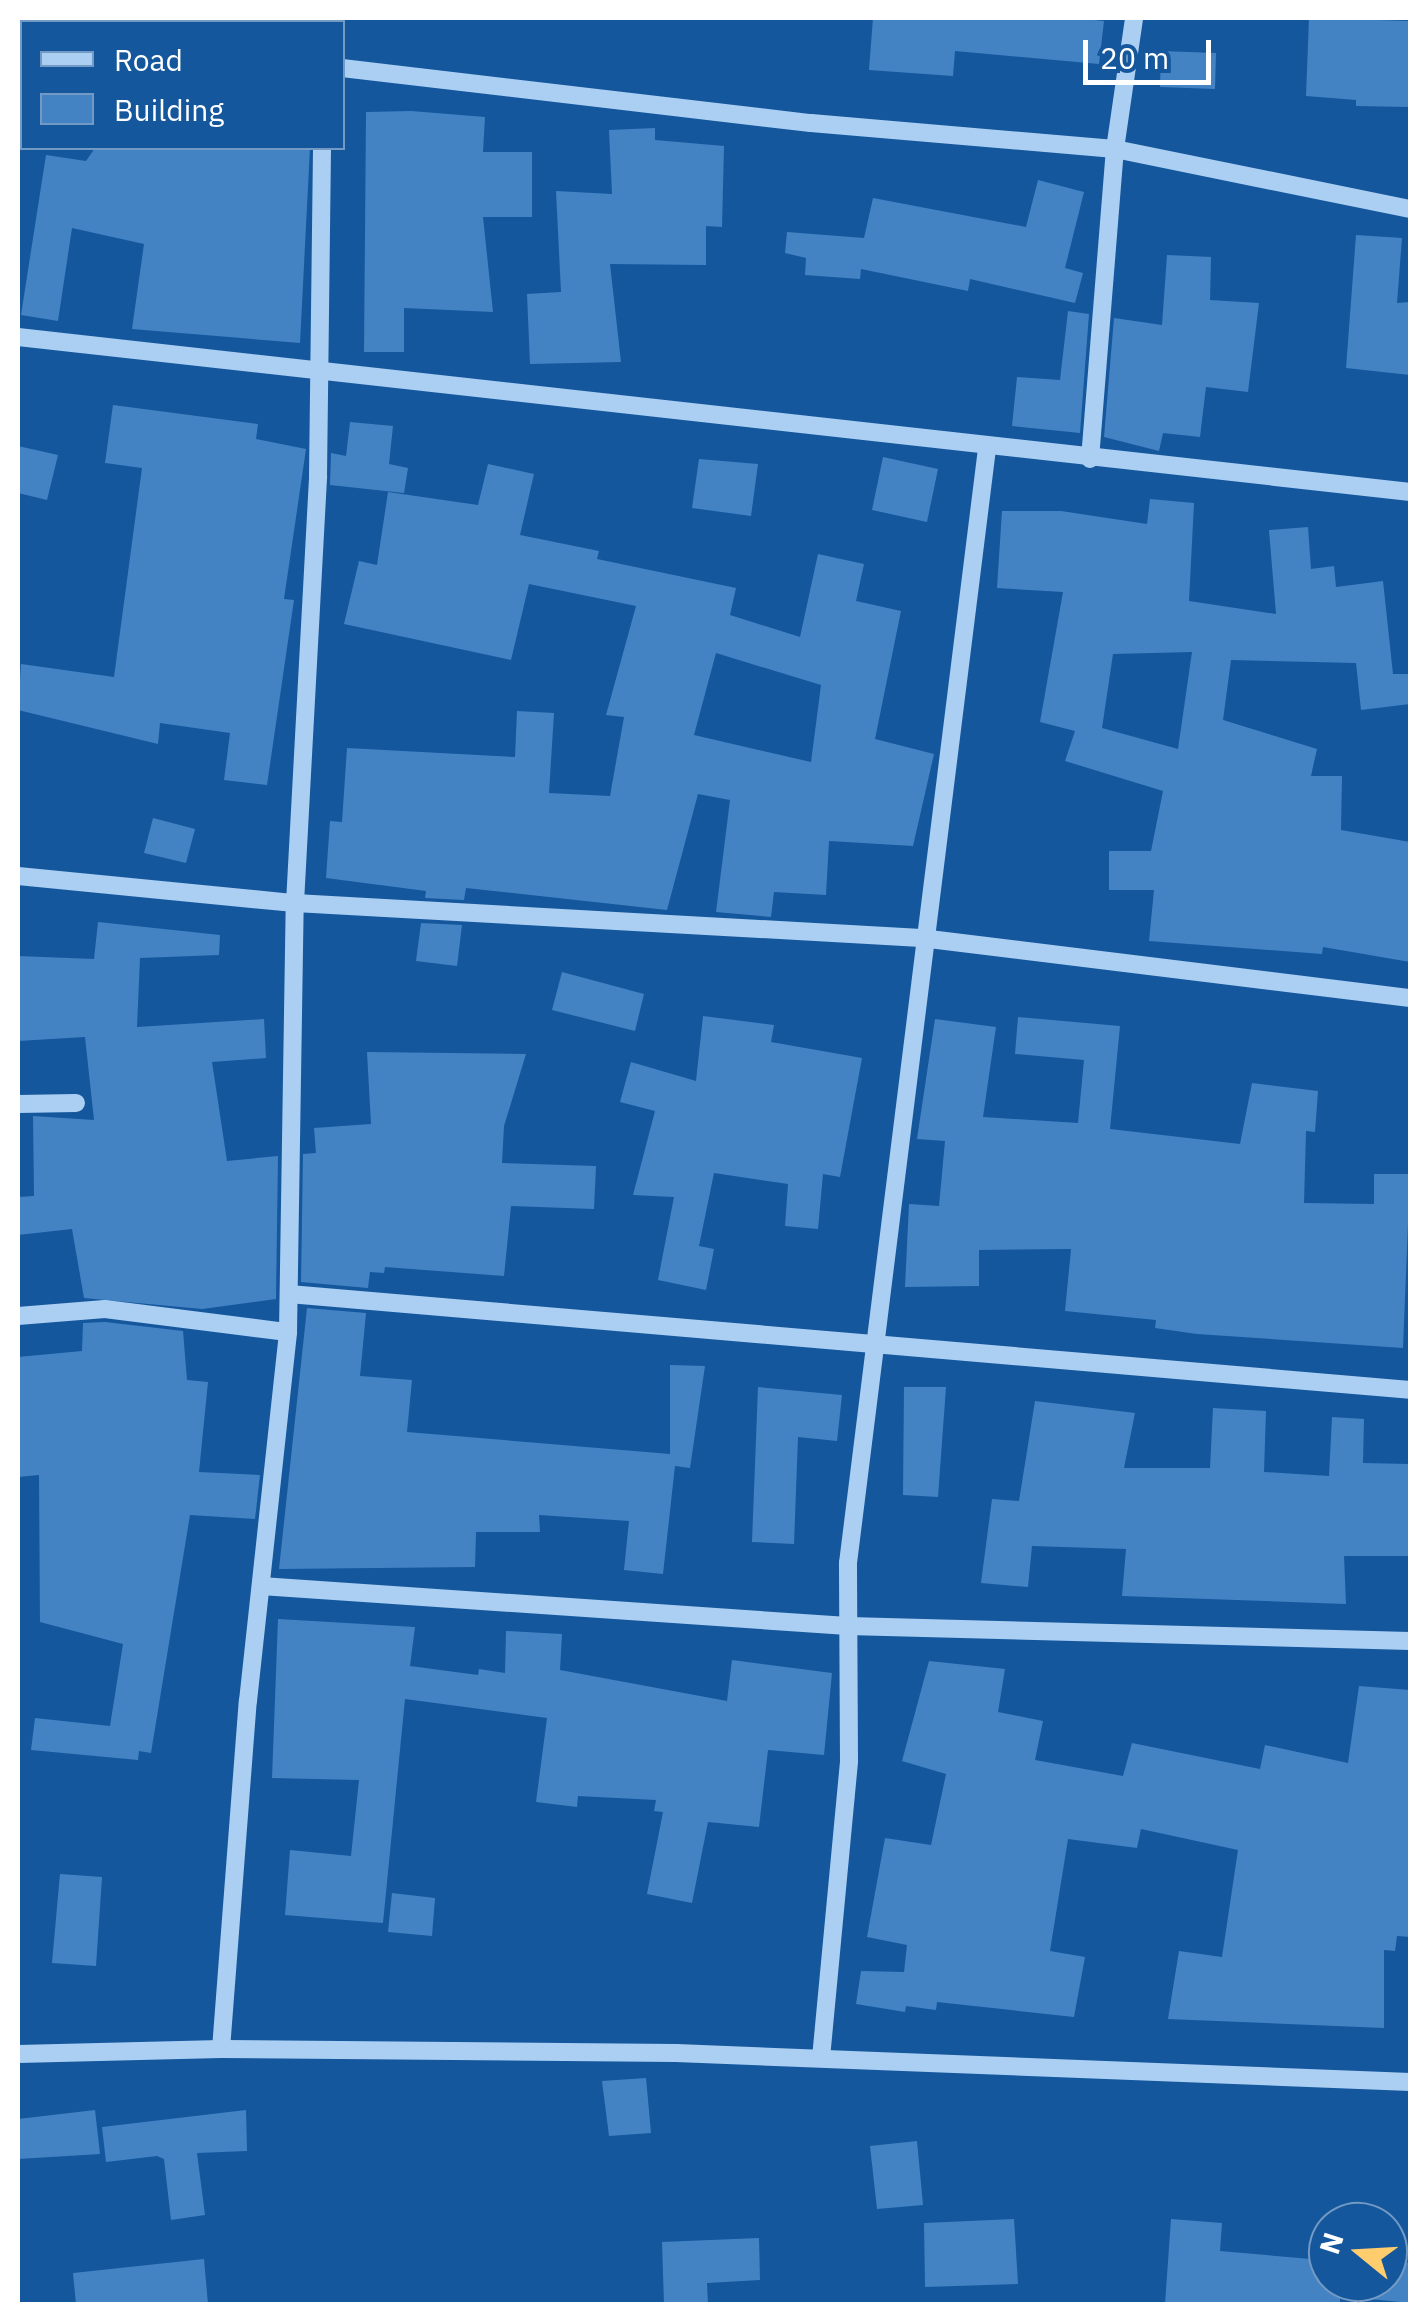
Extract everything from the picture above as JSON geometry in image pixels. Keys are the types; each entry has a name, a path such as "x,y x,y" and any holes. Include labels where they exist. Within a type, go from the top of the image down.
{"street":[{"path":"1090,458 1114,150 1134,18"},
{"path":"345,68 811,123 1114,150 1410,209"},
{"path":"221,2049 261,1586 288,1332 295,903 318,476 316,365 322,150"},
{"path":"18,336 316,365 986,448 1410,492"},
{"path":"820,2058 848,1761 848,1563 921,938 986,448"},
{"path":"18,876 295,903 921,938 1410,998"},
{"path":"18,1104 76,1102"},
{"path":"289,1294 875,1349 1410,1390"},
{"path":"18,1316 105,1309 288,1332"},
{"path":"261,1586 848,1626 1410,1641"},
{"path":"18,2054 221,2049 820,2058 1410,2082"}],"building":[{"path":"873,18 1104,21 1099,64 955,51 953,76 869,70"},
{"path":"1309,18 1410,21 1410,107 1356,106 1356,100 1306,96"},
{"path":"1161,51 1216,53 1215,89 1160,87"},
{"path":"366,112 485,117 483,152 532,152 532,217 483,217 493,312 404,308 404,352 364,352"},
{"path":"655,128 655,140 724,146 722,227 706,226 706,265 610,264 621,362 530,364 527,294 561,292 556,191 612,194 609,130"},
{"path":"94,150 310,150 300,343 132,329 144,244 72,228 58,321 21,315 46,155 86,161"},
{"path":"1038,180 1084,192 1065,268 1083,273 1075,303 970,279 968,291 861,269 860,279 805,275 806,258 785,253 787,232 864,238 873,198 1026,227"},
{"path":"1356,235 1402,238 1397,303 1410,302 1410,375 1346,368"},
{"path":"1167,255 1211,257 1210,300 1259,303 1248,392 1206,387 1200,437 1163,433 1159,451 1104,437 1114,318 1162,325"},
{"path":"1068,311 1089,314 1080,433 1012,426 1017,377 1060,380"},
{"path":"113,405 258,424 256,439 306,449 284,599 294,600 267,785 224,780 230,733 160,723 158,744 18,710 21,664 114,677 142,468 105,463"},
{"path":"350,422 393,426 389,464 408,468 404,493 330,485 331,453 346,456"},
{"path":"18,446 58,455 47,500 18,493"},
{"path":"883,457 938,469 927,522 872,510"},
{"path":"699,459 758,464 751,516 692,508"},
{"path":"488,464 534,474 520,535 599,551 597,559 736,588 730,615 800,637 818,554 864,564 856,601 901,611 875,739 934,754 913,846 829,841 826,895 774,892 771,917 716,912 730,800 698,794 667,910 466,888 464,900 425,898 426,891 326,878 330,821 342,822 347,748 515,757 517,711 554,713 549,793 610,796 624,717 606,715 636,606 529,584 511,660 344,624 359,561 377,565 388,492 478,505","holes":["716,653 821,685 811,762 694,735"]},
{"path":"1150,499 1194,503 1189,601 1276,614 1269,530 1308,527 1311,569 1334,566 1336,587 1383,581 1393,674 1410,674 1410,704 1361,710 1356,663 1231,660 1223,720 1317,749 1311,776 1342,776 1341,830 1410,842 1410,962 1323,947 1322,954 1149,941 1154,890 1109,890 1109,851 1151,851 1163,791 1065,761 1075,731 1040,722 1063,592 997,588 1002,511 1061,511 1147,524","holes":["1192,652 1178,749 1102,728 1113,654"]},
{"path":"153,818 195,829 186,863 144,853"},
{"path":"98,922 220,935 219,955 140,958 137,1027 264,1019 266,1058 212,1062 227,1161 278,1156 276,1299 202,1309 84,1298 72,1229 18,1235 18,1197 34,1196 33,1116 94,1120 85,1037 18,1041 18,956 94,959"},
{"path":"421,923 462,925 457,966 416,961"},
{"path":"562,972 644,994 635,1031 552,1010"},
{"path":"703,1016 774,1025 771,1042 862,1058 840,1177 823,1174 818,1229 785,1226 788,1184 714,1173 699,1246 714,1249 706,1290 658,1280 674,1197 633,1195 655,1111 620,1102 631,1062 696,1081"},
{"path":"1018,1017 1120,1026 1110,1129 1240,1144 1252,1083 1318,1091 1315,1132 1306,1131 1304,1203 1374,1204 1374,1174 1410,1174 1403,1348 1197,1334 1155,1328 1156,1320 1065,1311 1071,1249 979,1250 979,1286 905,1287 909,1204 939,1206 945,1141 917,1139 935,1019 996,1027 983,1117 1078,1123 1084,1060 1015,1054"},
{"path":"367,1052 526,1054 504,1126 502,1163 596,1166 594,1209 511,1206 504,1276 385,1267 384,1273 370,1272 368,1288 301,1282 303,1154 316,1153 314,1128 371,1124"},
{"path":"307,1308 366,1313 360,1376 412,1380 407,1432 670,1454 670,1365 705,1366 690,1468 675,1466 663,1574 624,1570 629,1521 539,1515 540,1532 476,1532 475,1567 279,1569"},
{"path":"83,1323 183,1331 187,1380 208,1382 199,1472 260,1475 255,1519 190,1515 151,1753 139,1751 138,1760 31,1750 35,1718 110,1726 123,1644 40,1622 39,1475 18,1477 18,1357 82,1351"},
{"path":"758,1387 842,1395 837,1441 798,1437 794,1544 752,1542"},
{"path":"904,1387 946,1387 938,1497 903,1495"},
{"path":"1035,1401 1135,1413 1124,1468 1210,1468 1213,1408 1266,1411 1264,1472 1329,1476 1332,1417 1364,1419 1363,1463 1409,1464 1410,1556 1344,1556 1346,1604 1122,1596 1126,1549 1032,1546 1028,1587 981,1583 992,1499 1019,1501"},
{"path":"278,1619 415,1627 410,1666 478,1675 479,1669 505,1673 506,1631 562,1634 560,1670 727,1701 732,1660 832,1673 824,1755 768,1750 759,1827 708,1822 692,1903 647,1894 663,1812 654,1811 656,1800 578,1796 577,1807 536,1802 547,1718 405,1699 383,1923 285,1915 290,1850 351,1856 359,1780 272,1778"},
{"path":"929,1661 1005,1669 998,1712 1043,1721 1035,1760 1123,1776 1132,1743 1260,1769 1265,1745 1348,1763 1359,1686 1410,1690 1410,1937 1397,1936 1395,1951 1384,1950 1384,2028 1168,2019 1179,1951 1222,1957 1238,1850 1141,1829 1137,1848 1068,1839 1050,1951 1085,1957 1074,2017 937,2002 936,2010 906,2006 905,2012 856,2004 861,1971 904,1972 907,1945 867,1937 885,1838 931,1845 946,1774 902,1761"},
{"path":"60,1874 102,1877 96,1966 52,1963"},
{"path":"392,1893 435,1898 432,1936 388,1932"},
{"path":"646,2078 651,2133 609,2136 602,2081"},
{"path":"95,2110 100,2154 18,2159 18,2119"},
{"path":"246,2110 247,2151 197,2153 205,2215 171,2220 164,2159 157,2156 106,2162 102,2127"},
{"path":"917,2141 923,2205 877,2209 870,2146"},
{"path":"1014,2219 1018,2284 925,2287 924,2223"},
{"path":"1171,2219 1222,2223 1220,2251 1308,2259 1308,2302 1340,2302 1340,2304 1165,2304"},
{"path":"759,2238 760,2280 707,2283 708,2304 664,2304 662,2242"},
{"path":"204,2259 208,2304 76,2304 73,2273"},
{"path":"1408,2263 1410,2263 1410,2303 1400,2302 1408,2302"}]}
